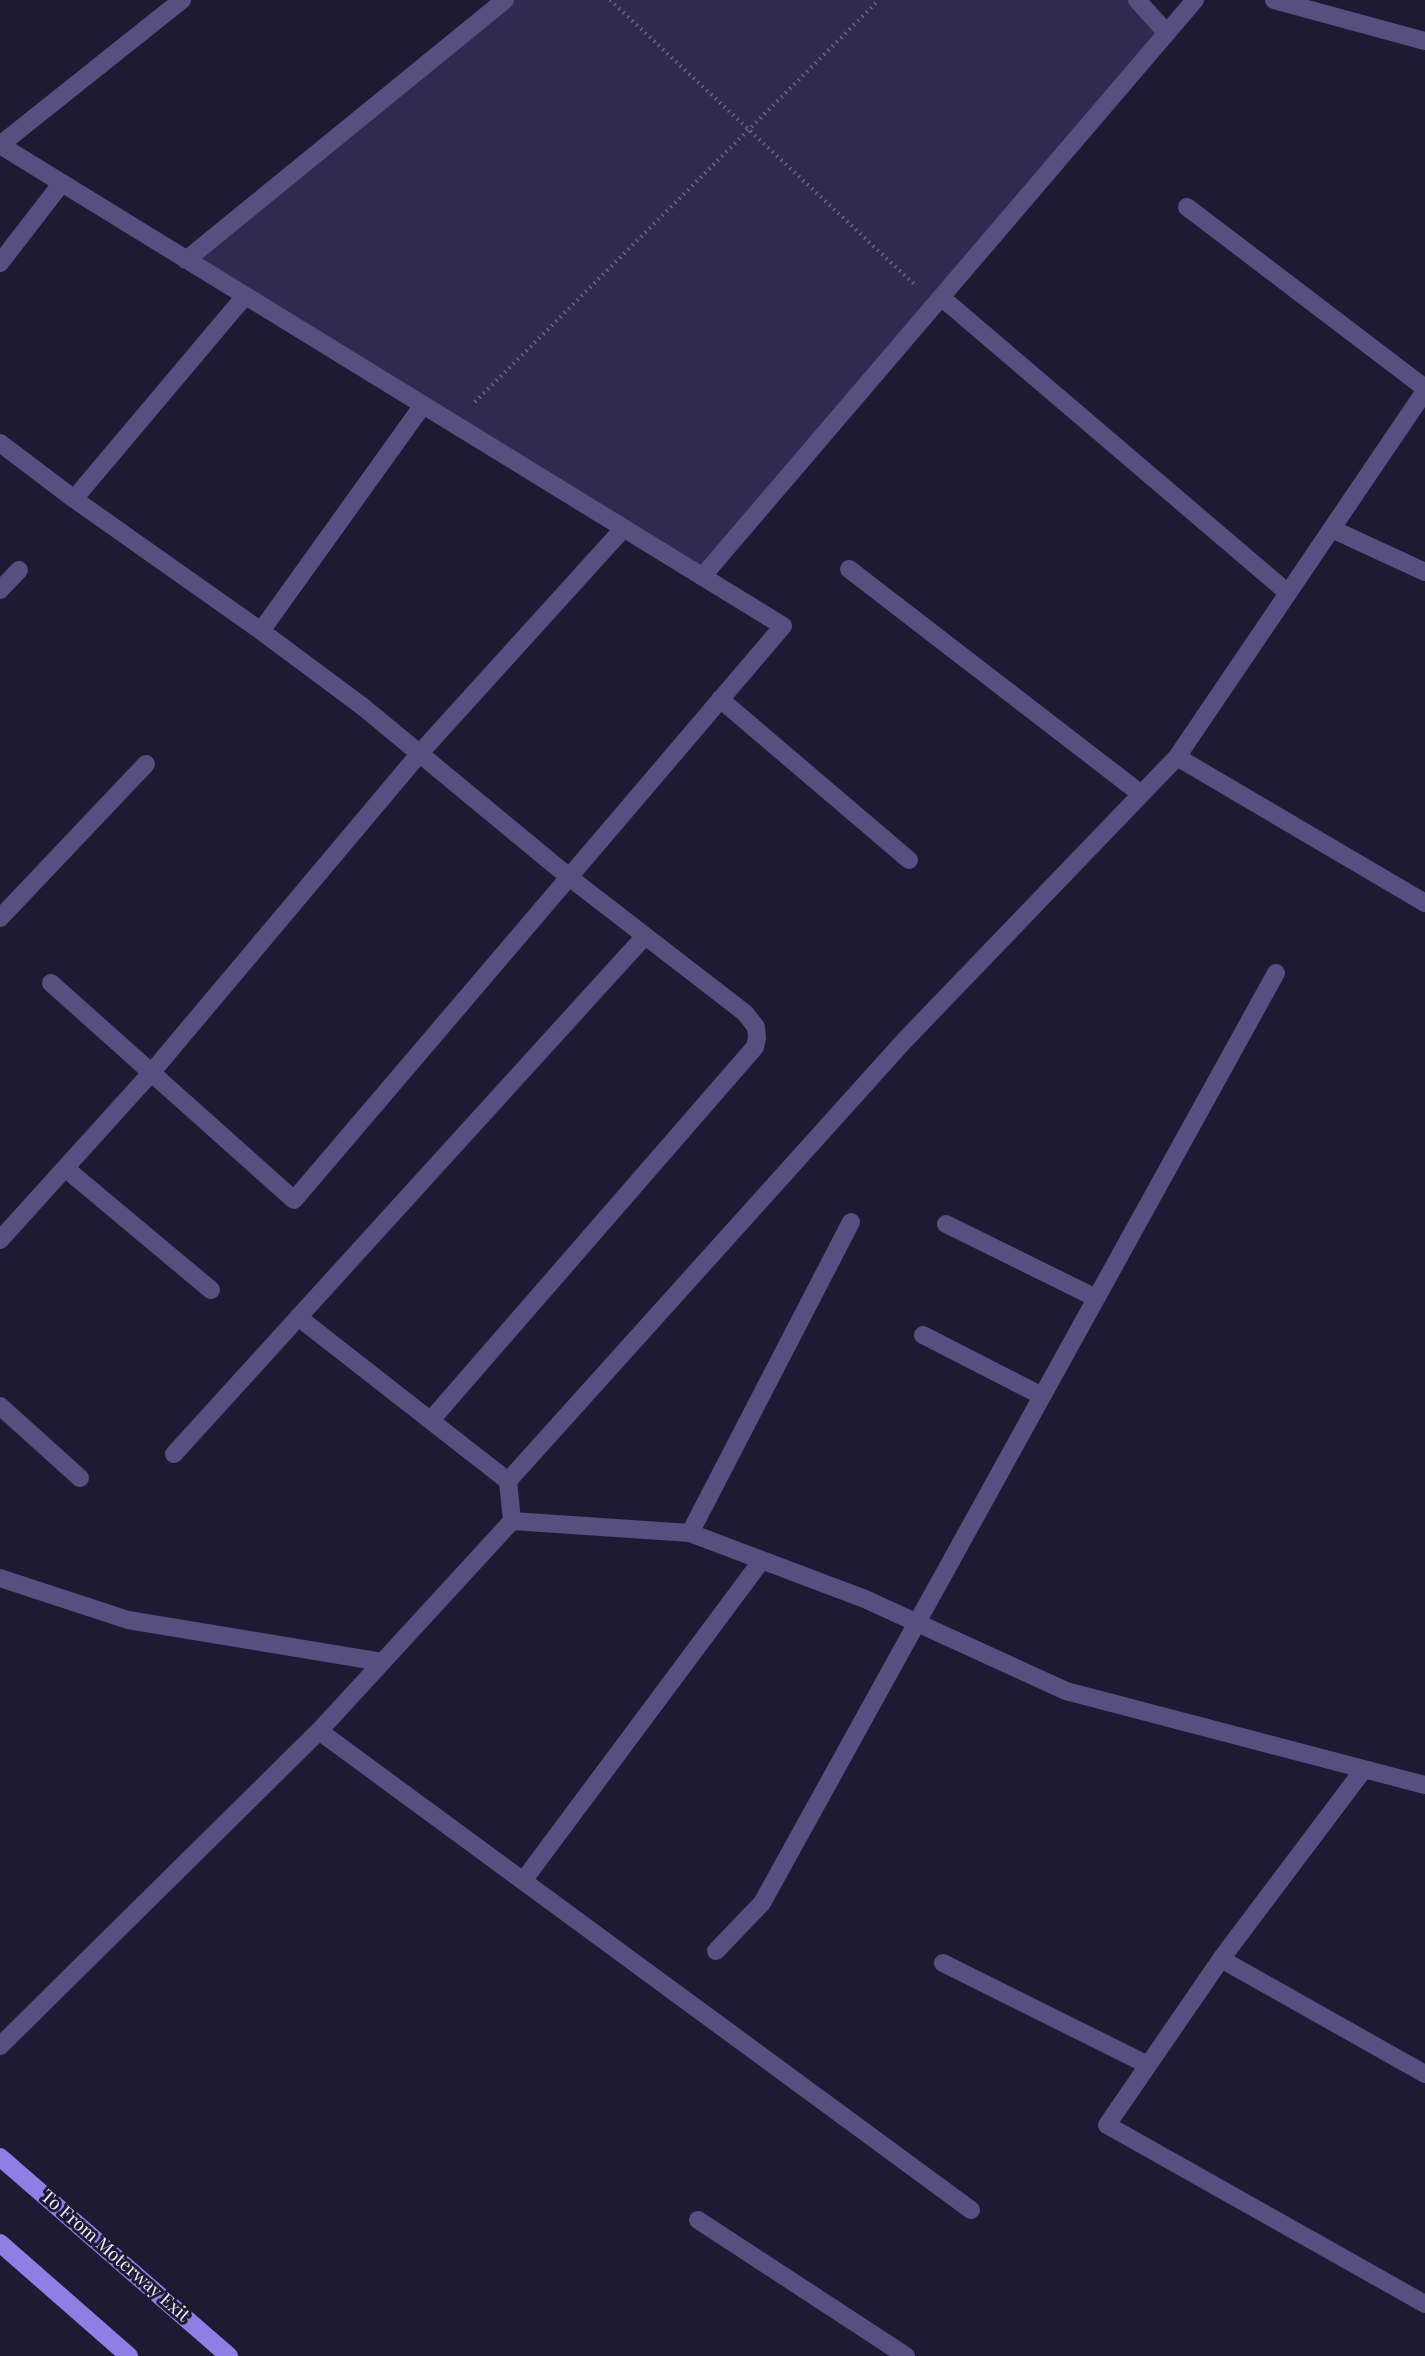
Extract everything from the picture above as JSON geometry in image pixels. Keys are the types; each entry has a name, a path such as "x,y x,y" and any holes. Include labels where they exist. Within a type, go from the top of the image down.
{"main road":[{"name":"To From Moterway Exit","path":"0,2157 230,2356"},
{"path":"0,2243 129,2356"}],"street":[{"path":"51,983 294,1200 783,626 0,145 182,0"},
{"path":"186,260 505,0"},
{"path":"1137,0 1166,32"},
{"path":"702,577 1195,0"},
{"path":"1274,0 1425,40"},
{"path":"0,262 61,184"},
{"path":"508,1481 904,1041 1177,757 1425,389 1187,207"},
{"path":"74,500 245,296"},
{"path":"938,301 1288,593"},
{"path":"261,631 423,405"},
{"path":"0,443 74,500 261,631 362,706 569,878 745,1013 756,1027 755,1047 431,1420"},
{"path":"1332,528 1425,572"},
{"path":"0,1240 152,1072 420,753 623,529"},
{"path":"849,569 1141,794"},
{"path":"0,590 19,570"},
{"path":"720,699 909,860"},
{"path":"1177,757 1425,903"},
{"path":"0,918 146,764"},
{"path":"174,1454 645,936"},
{"path":"716,1951 762,1903 1276,973"},
{"path":"65,1168 211,1290"},
{"path":"690,1533 851,1222"},
{"path":"946,1224 1096,1298"},
{"path":"0,2046 319,1731 512,1521 508,1481 298,1317"},
{"path":"923,1335 1042,1396"},
{"path":"0,1406 80,1478"},
{"path":"512,1521 690,1533 865,1599 1066,1691 1425,1785"},
{"path":"524,1881 762,1560"},
{"path":"0,1578 128,1620 382,1662"},
{"path":"319,1731 971,2210"},
{"path":"1364,1769 1221,1959 1107,2126 1425,2304"},
{"path":"1221,1959 1425,2074"},
{"path":"943,1962 1148,2065"},
{"path":"698,2220 906,2356"}],"path":[{"path":"609,0 748,130 938,301"},
{"path":"453,424 879,0"}],"shaded area":[{"path":"492,0 1137,0 1166,32 702,577 186,260"}]}
